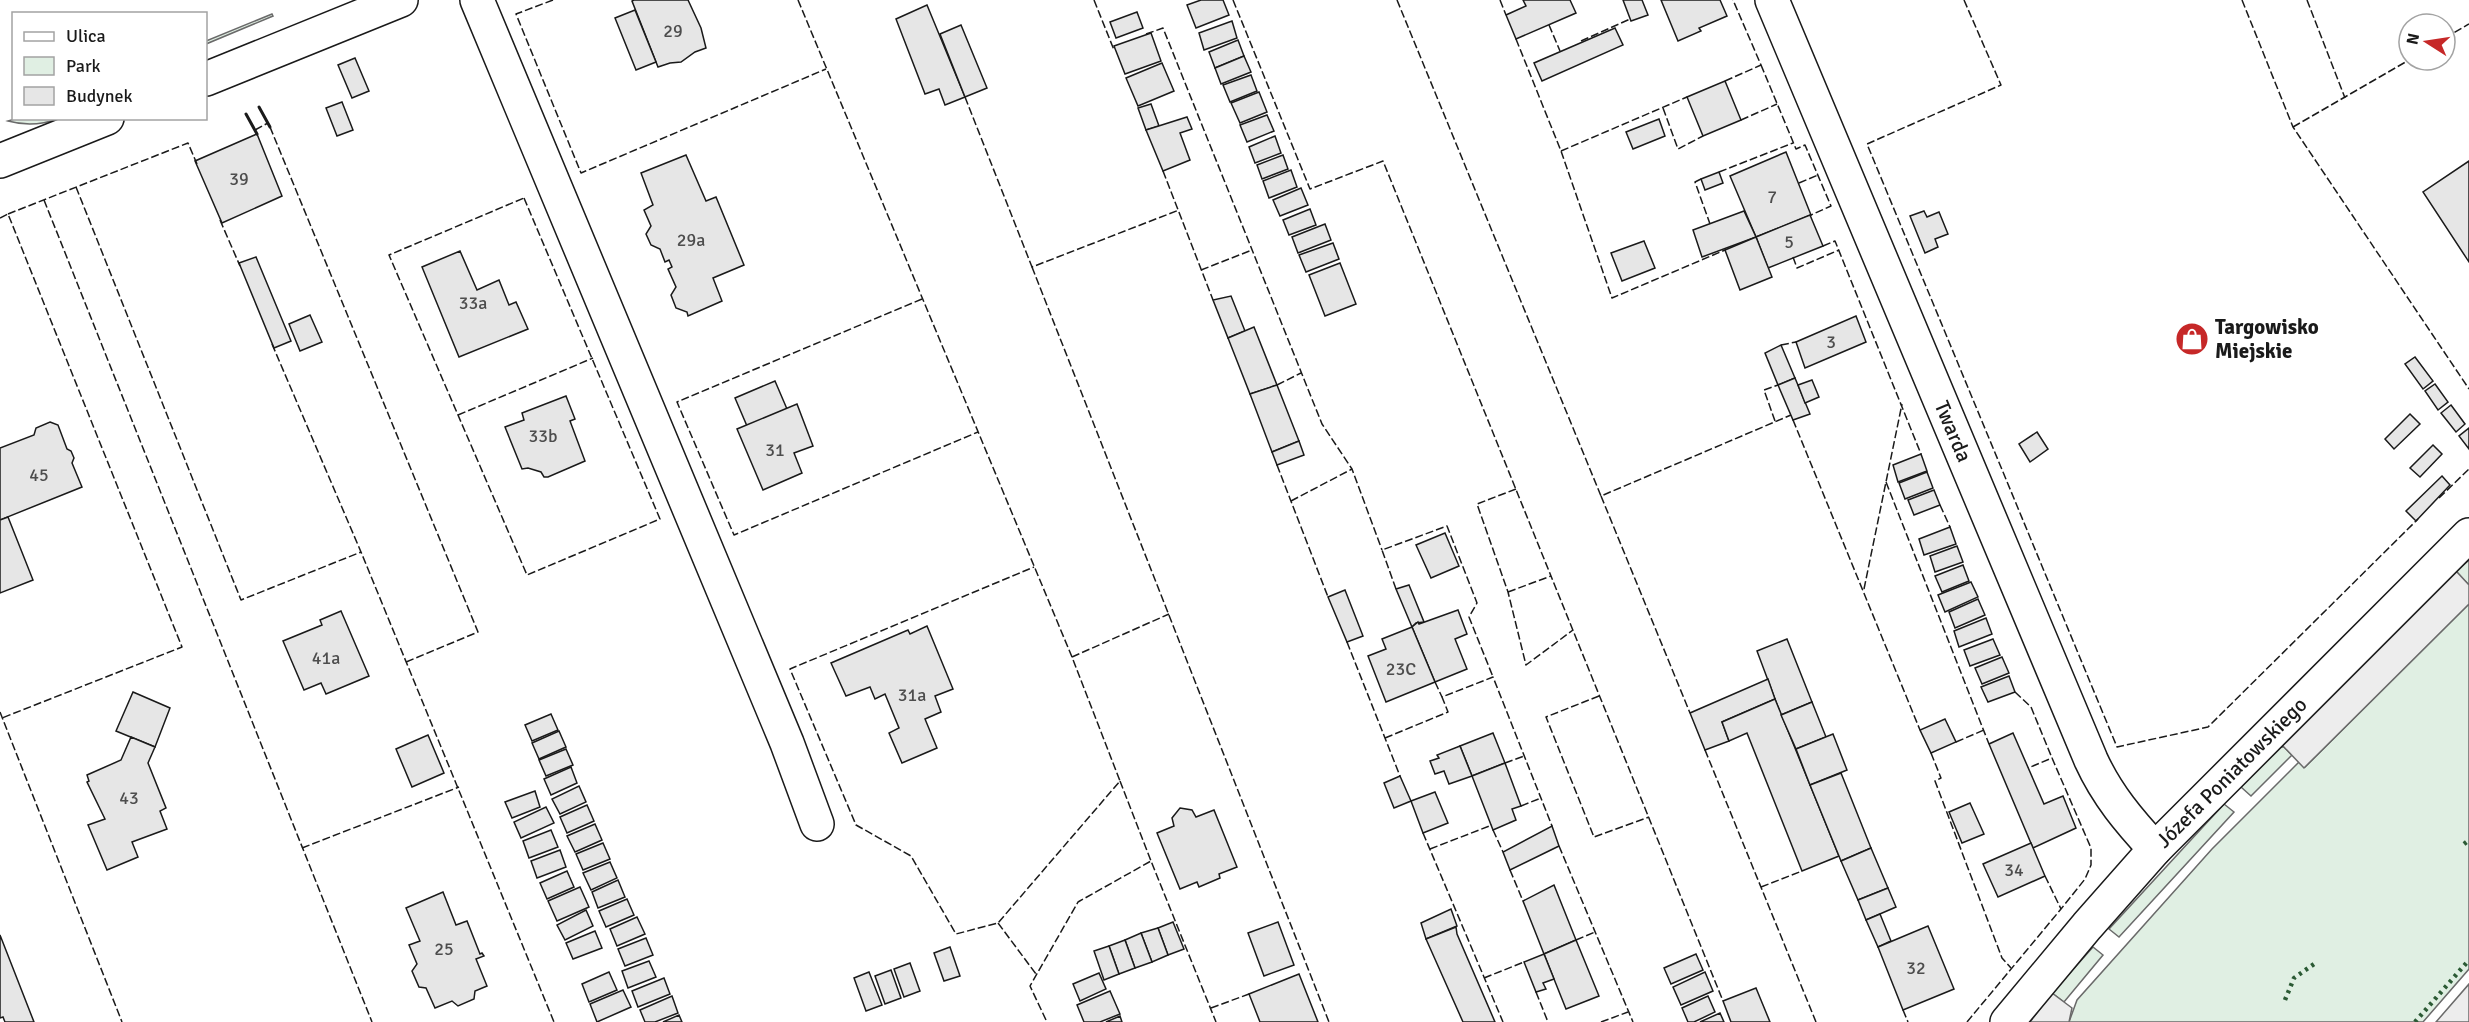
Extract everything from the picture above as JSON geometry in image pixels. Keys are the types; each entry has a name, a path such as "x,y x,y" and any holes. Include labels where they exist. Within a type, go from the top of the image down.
{"street":[{"path":"207,79 401,0"},
{"path":"477,0 778,721 817,824"},
{"name":"Twarda","path":"1772,0 2095,769 2122,813 2155,849"},
{"path":"0,161 102,120"},
{"name":"Józefa Poniatowskiego","path":"2007,1022 2086,926 2155,849 2469,535"}],"green space":[{"path":"272,14 273,16 207,44 207,41"},
{"path":"12,120 55,120 33,124 8,121"},
{"path":"2469,560 2469,585 2456,571"},
{"path":"2469,604 2469,969 2423,1022 2069,1022 2077,1000 2212,849 2299,762 2305,767"},
{"path":"2280,747 2284,747 2292,755 2251,796 2241,787"},
{"path":"2224,804 2234,812 2119,937 2109,929"},
{"path":"2093,947 2103,955 2064,1002 2052,993"}],"shaded area":[{"path":"2456,571 2469,585 2469,604 2304,768 2282,745"},
{"path":"2469,984 2469,1022 2436,1022"},
{"path":"2052,993 2072,1008 2069,1022 2030,1022"}],"building":[{"path":"688,0 701,28 706,48 695,52 681,62 658,67 632,1"},
{"path":"1201,0 1223,0 1229,15 1196,28 1187,5"},
{"path":"1523,0 1570,0 1576,13 1516,39 1506,15 1526,6"},
{"path":"1623,0 1642,0 1648,15 1631,21"},
{"path":"1661,0 1720,0 1727,16 1699,28 1701,31 1678,41"},
{"path":"927,5 965,97 945,105 939,89 925,94 896,19"},
{"path":"635,10 656,62 636,70 615,18"},
{"path":"1137,12 1143,28 1116,38 1110,22"},
{"path":"1232,21 1237,38 1204,50 1199,33"},
{"path":"961,25 987,88 965,97 940,34"},
{"path":"1615,28 1623,45 1542,81 1534,63"},
{"path":"1151,33 1161,61 1125,74 1114,46"},
{"path":"1238,40 1244,56 1215,68 1209,52"},
{"path":"1244,56 1251,72 1221,84 1215,68"},
{"path":"355,58 369,91 352,98 338,65"},
{"path":"1162,63 1174,91 1138,106 1126,78"},
{"path":"1251,75 1257,91 1230,102 1223,85"},
{"path":"1725,81 1741,120 1703,136 1687,97"},
{"path":"1259,92 1267,112 1240,123 1231,103"},
{"path":"342,102 353,130 337,136 326,108"},
{"path":"1151,104 1159,126 1146,130 1138,108"},
{"path":"1267,115 1274,131 1247,142 1240,125"},
{"path":"1187,117 1192,129 1180,133 1190,160 1163,171 1146,130"},
{"path":"1659,119 1665,136 1633,149 1626,132"},
{"path":"257,134 282,196 222,223 195,161"},
{"path":"1275,136 1281,153 1255,163 1249,147"},
{"path":"1786,152 1811,215 1756,237 1730,176"},
{"path":"686,155 706,201 716,197 744,265 713,278 722,301 688,316 687,312 676,308 671,295 676,287 668,269 672,267 669,260 665,262 660,249 651,245 646,234 651,226 644,210 653,205 641,173"},
{"path":"1283,155 1288,169 1262,179 1257,165"},
{"path":"2469,161 2469,262 2423,192"},
{"path":"1291,170 1297,187 1269,198 1263,181"},
{"path":"1719,172 1723,183 1705,190 1701,179"},
{"path":"1301,188 1308,205 1280,216 1273,200"},
{"path":"1310,209 1316,225 1289,235 1283,220"},
{"path":"1744,211 1756,237 1702,257 1693,230"},
{"path":"1924,211 1927,217 1939,212 1948,234 1935,239 1938,247 1925,253 1910,216"},
{"path":"1810,215 1823,246 1768,268 1756,237"},
{"path":"1325,224 1331,240 1298,253 1292,237"},
{"path":"1756,237 1772,277 1740,290 1725,250"},
{"path":"1644,241 1655,268 1622,281 1611,253"},
{"path":"1333,243 1339,259 1306,272 1299,255"},
{"path":"460,251 477,290 499,280 509,305 516,302 528,329 459,357 422,267"},
{"path":"256,257 291,341 274,348 239,263"},
{"path":"1340,263 1356,304 1325,316 1309,275"},
{"path":"1231,296 1245,331 1228,338 1213,300"},
{"path":"310,315 322,342 300,351 289,324"},
{"path":"1856,316 1866,342 1805,368 1796,342"},
{"path":"1254,327 1277,385 1250,394 1228,338"},
{"path":"1781,345 1795,378 1778,385 1765,353"},
{"path":"2415,357 2433,381 2423,389 2405,364"},
{"path":"1795,378 1810,414 1793,420 1778,385"},
{"path":"1812,380 1819,397 1805,403 1798,385"},
{"path":"775,381 787,409 747,426 735,398"},
{"path":"2435,384 2448,402 2438,410 2425,391"},
{"path":"1277,385 1299,441 1272,452 1250,394"},
{"path":"566,396 575,419 570,421 585,461 548,477 528,468 522,469 505,427 524,420 522,413"},
{"path":"797,404 813,446 794,453 802,473 763,490 737,429"},
{"path":"2451,405 2465,424 2456,432 2441,413"},
{"path":"2410,414 2420,424 2394,449 2385,439"},
{"path":"50,422 58,425 67,449 71,451 74,458 72,463 82,487 0,520 0,448 34,435 36,428"},
{"path":"2469,428 2469,449 2459,436"},
{"path":"2037,432 2048,449 2030,462 2019,444"},
{"path":"1299,441 1304,455 1277,465 1272,452"},
{"path":"2433,445 2442,454 2420,477 2410,468"},
{"path":"1921,454 1927,471 1898,482 1893,465"},
{"path":"1927,472 1933,488 1905,499 1899,483"},
{"path":"2442,476 2450,485 2416,521 2406,511"},
{"path":"1934,490 1940,505 1914,515 1908,500"},
{"path":"8,517 33,580 0,593 0,520"},
{"path":"1950,527 1956,544 1924,555 1919,539"},
{"path":"1445,533 1459,566 1431,578 1416,545"},
{"path":"1957,546 1963,562 1935,572 1930,556"},
{"path":"1963,565 1969,581 1942,592 1935,576"},
{"path":"1971,582 1978,597 1945,612 1938,595"},
{"path":"1409,585 1424,622 1416,623 1412,627 1396,589"},
{"path":"1345,590 1363,636 1347,642 1328,597"},
{"path":"1978,599 1985,615 1955,628 1949,612"},
{"path":"1458,610 1467,634 1455,639 1467,669 1435,682 1412,627 1418,622 1419,624"},
{"path":"341,611 369,676 326,694 321,683 304,690 283,641 322,625 320,620"},
{"path":"1986,618 1992,634 1959,647 1954,631"},
{"path":"927,626 953,689 935,696 941,712 925,719 937,748 902,763 889,733 899,728 885,694 875,699 870,687 846,696 831,663 908,630 910,634"},
{"path":"1412,627 1435,682 1386,702 1368,656 1386,649 1382,639"},
{"path":"1787,639 1812,702 1781,715 1757,651"},
{"path":"1993,639 2000,655 1970,666 1964,650"},
{"path":"2002,657 2009,673 1982,684 1975,668"},
{"path":"2009,676 2015,692 1988,702 1981,687"},
{"path":"1768,679 1775,699 1722,722 1729,741 1705,750 1690,713"},
{"path":"133,692 170,708 155,747 116,731"},
{"path":"1775,699 1839,856 1802,871 1747,733 1729,741 1722,722"},
{"path":"1812,702 1826,737 1796,749 1781,715"},
{"path":"551,714 558,730 532,741 525,725"},
{"path":"1945,719 1956,742 1931,753 1920,730"},
{"path":"559,731 566,747 539,759 532,743"},
{"path":"1493,733 1505,763 1472,776 1460,746"},
{"path":"2013,733 2044,804 2063,796 2076,828 2033,848 1989,744"},
{"path":"1833,734 1847,770 1810,785 1796,749"},
{"path":"428,735 444,773 412,787 396,749"},
{"path":"131,737 155,747 148,763 166,808 160,811 167,829 132,842 138,857 107,870 88,825 105,819 87,782 89,781 87,775 121,760"},
{"path":"1460,746 1472,776 1449,784 1444,771 1435,774 1430,761 1439,758 1437,755"},
{"path":"566,749 573,765 546,776 539,760"},
{"path":"1505,763 1521,806 1512,809 1516,820 1493,830 1472,776"},
{"path":"571,767 577,783 551,795 544,779"},
{"path":"1841,773 1871,848 1841,861 1810,785"},
{"path":"1400,776 1411,801 1394,808 1384,783"},
{"path":"579,786 586,802 560,814 552,799"},
{"path":"535,791 540,807 512,818 505,802"},
{"path":"1435,792 1448,823 1423,833 1411,801"},
{"path":"1970,803 1984,834 1962,843 1949,812"},
{"path":"587,805 594,821 567,833 560,817"},
{"path":"546,807 554,823 521,838 514,822"},
{"path":"1180,808 1192,810 1196,817 1214,810 1237,867 1219,874 1220,878 1199,887 1197,882 1180,889 1157,833 1174,826 1172,818"},
{"path":"595,824 602,840 575,852 567,836"},
{"path":"1552,826 1559,846 1510,870 1503,852"},
{"path":"551,830 558,847 529,858 523,841"},
{"path":"603,843 610,859 583,870 576,854"},
{"path":"2031,843 2045,876 1998,897 1983,864"},
{"path":"1871,848 1888,888 1858,900 1841,861"},
{"path":"560,850 566,867 537,878 531,861"},
{"path":"610,862 617,878 591,890 583,873"},
{"path":"567,871 574,887 547,899 540,883"},
{"path":"618,880 625,897 598,908 592,892"},
{"path":"1554,885 1576,940 1544,954 1523,901"},
{"path":"580,887 589,907 557,921 548,901"},
{"path":"1888,888 1896,907 1866,920 1858,900"},
{"path":"443,892 456,925 467,921 480,954 484,956 476,959 487,986 475,991 474,999 458,1006 452,1001 435,1008 426,988 419,987 412,971 417,964 409,945 420,941 406,908"},
{"path":"627,899 634,915 606,927 599,911"},
{"path":"1451,909 1457,926 1426,939 1421,923"},
{"path":"586,910 593,926 565,940 557,925"},
{"path":"1880,914 1891,941 1878,947 1866,920"},
{"path":"637,917 645,934 617,946 610,929"},
{"path":"1173,922 1184,949 1168,955 1158,928"},
{"path":"1278,922 1294,965 1264,976 1248,933"},
{"path":"1928,926 1954,989 1903,1010 1878,947"},
{"path":"1456,927 1495,1022 1463,1022 1426,939"},
{"path":"1158,928 1168,955 1152,962 1141,933"},
{"path":"595,931 602,948 573,959 566,943"},
{"path":"1141,933 1152,962 1135,968 1125,940"},
{"path":"0,935 34,1022 5,1022 3,1017 0,1018"},
{"path":"646,938 653,955 625,966 618,949"},
{"path":"1125,940 1135,968 1119,974 1109,946"},
{"path":"1576,940 1599,996 1566,1009 1544,954"},
{"path":"1109,946 1119,974 1104,980 1094,951"},
{"path":"950,947 960,976 944,981 934,953"},
{"path":"1544,954 1554,979 1543,983 1546,989 1536,992 1524,962"},
{"path":"1696,954 1703,970 1671,984 1664,968"},
{"path":"649,961 656,977 628,988 622,971"},
{"path":"910,963 920,991 904,997 894,969"},
{"path":"891,970 901,998 885,1004 875,976"},
{"path":"609,972 617,990 589,1002 582,984"},
{"path":"869,972 882,1005 866,1011 854,978"},
{"path":"1705,972 1713,991 1681,1005 1673,987"},
{"path":"1099,973 1106,989 1080,1001 1073,984"},
{"path":"1299,974 1318,1022 1260,1022 1249,994"},
{"path":"664,978 670,994 638,1007 632,991"},
{"path":"1756,988 1770,1022 1731,1022 1723,1001"},
{"path":"623,990 631,1007 597,1022 590,1004"},
{"path":"1110,991 1120,1014 1100,1022 1084,1022 1077,1005"},
{"path":"672,996 678,1013 655,1022 645,1022 640,1010"},
{"path":"1708,996 1715,1012 1694,1022 1688,1022 1682,1008"},
{"path":"1720,1013 1724,1022 1700,1022"},
{"path":"679,1015 682,1022 663,1022"},
{"path":"1120,1016 1122,1022 1106,1022"}],"hedge":[{"path":"2464,844 2469,840"},
{"path":"2415,1022 2469,960"},
{"path":"2285,1000 2294,978 2317,962"}],"fence":[{"path":"553,0 516,14 581,173 826,69"},
{"path":"798,0 1072,657 1120,781 998,923 956,934 911,856 856,825 790,669 1034,567"},
{"path":"1094,0 1114,50"},
{"path":"1233,0 1310,189 1383,161 1723,1001"},
{"path":"1397,0 1601,496 1791,415"},
{"path":"1500,0 1506,15"},
{"path":"1725,81 1761,65 1733,0"},
{"path":"1964,0 2001,85 1867,144 2117,747 2208,727 2418,519"},
{"path":"2242,0 2293,127 2469,389"},
{"path":"2307,0 2345,98"},
{"path":"1581,41 1630,19"},
{"path":"2457,31 2469,24"},
{"path":"1549,25 1560,51"},
{"path":"1146,34 1163,28 1322,424 1352,469 1382,550"},
{"path":"1516,39 1561,151 1612,298 1725,250"},
{"path":"1761,65 1796,149 1805,145 1831,206 1811,215"},
{"path":"2293,127 2397,67"},
{"path":"965,97 1032,267 1179,210"},
{"path":"1561,151 1687,97"},
{"path":"1741,120 1777,104"},
{"path":"1663,108 1678,149 1703,136"},
{"path":"255,130 268,123"},
{"path":"270,127 478,632 406,662"},
{"path":"8,214 188,143 197,164"},
{"path":"1719,172 1793,143"},
{"path":"1163,171 1213,300"},
{"path":"1799,183 1818,175"},
{"path":"1701,179 1695,182 1710,224"},
{"path":"76,187 241,600 361,552"},
{"path":"524,198 660,519 527,575 389,255 524,198"},
{"path":"44,200 372,1022"},
{"path":"0,218 8,214 182,647 2,718"},
{"path":"220,220 240,266"},
{"path":"1823,246 1835,241 1921,454"},
{"path":"1201,270 1252,250"},
{"path":"1793,257 1797,268 1839,250"},
{"path":"1032,267 1329,1022"},
{"path":"922,299 677,402 734,535 978,432"},
{"path":"1781,345 1796,342"},
{"path":"272,344 361,552 554,1022"},
{"path":"458,415 593,358"},
{"path":"1277,385 1301,373"},
{"path":"1775,421 1764,390 1778,385"},
{"path":"1864,589 1902,404"},
{"path":"1793,420 1920,730"},
{"path":"1277,465 1328,597"},
{"path":"1291,501 1352,469"},
{"path":"2439,498 2469,469"},
{"path":"1886,482 1989,744"},
{"path":"1516,489 1477,504 1508,592 1526,665 1573,630"},
{"path":"1601,496 1690,713"},
{"path":"1940,505 1950,527"},
{"path":"1396,589 1382,550 1447,526 1477,603 1469,617 1493,677"},
{"path":"1508,592 1551,576"},
{"path":"1072,657 1169,614"},
{"path":"1347,642 1400,776"},
{"path":"1385,738 1448,712 1442,697 1493,677 1552,826"},
{"path":"1435,682 1442,697"},
{"path":"2015,692 2031,707 2052,758"},
{"path":"1599,696 1546,717 1594,837 1649,817"},
{"path":"0,712 122,1022"},
{"path":"1956,742 1984,730"},
{"path":"1705,750 1816,1022"},
{"path":"1931,753 1941,778 1935,781 2002,958 2011,968"},
{"path":"1505,763 1524,756"},
{"path":"1967,1022 2085,879 2091,865 2091,848 2052,758 2028,768"},
{"path":"1120,781 1151,861"},
{"path":"302,848 459,787"},
{"path":"1521,806 1541,798"},
{"path":"1430,849 1492,825"},
{"path":"1493,830 1503,852"},
{"path":"1423,833 1503,1022"},
{"path":"1559,846 1633,1022"},
{"path":"1046,1020 1030,986 1078,902 1151,861 1216,1022"},
{"path":"1510,870 1523,901"},
{"path":"1761,887 1802,871"},
{"path":"2045,876 2061,909"},
{"path":"998,923 1036,974"},
{"path":"1576,940 1595,932"},
{"path":"1484,978 1524,962"},
{"path":"1536,992 1548,1022"},
{"path":"1211,1008 1249,994"},
{"path":"1903,1010 1908,1022"},
{"path":"1601,1022 1628,1012"}],"wall":[{"path":"259,107 270,127"},
{"path":"246,114 257,134"}],"place":[{"name":"Targowisko Miejskie","path":"2192,339"}]}
